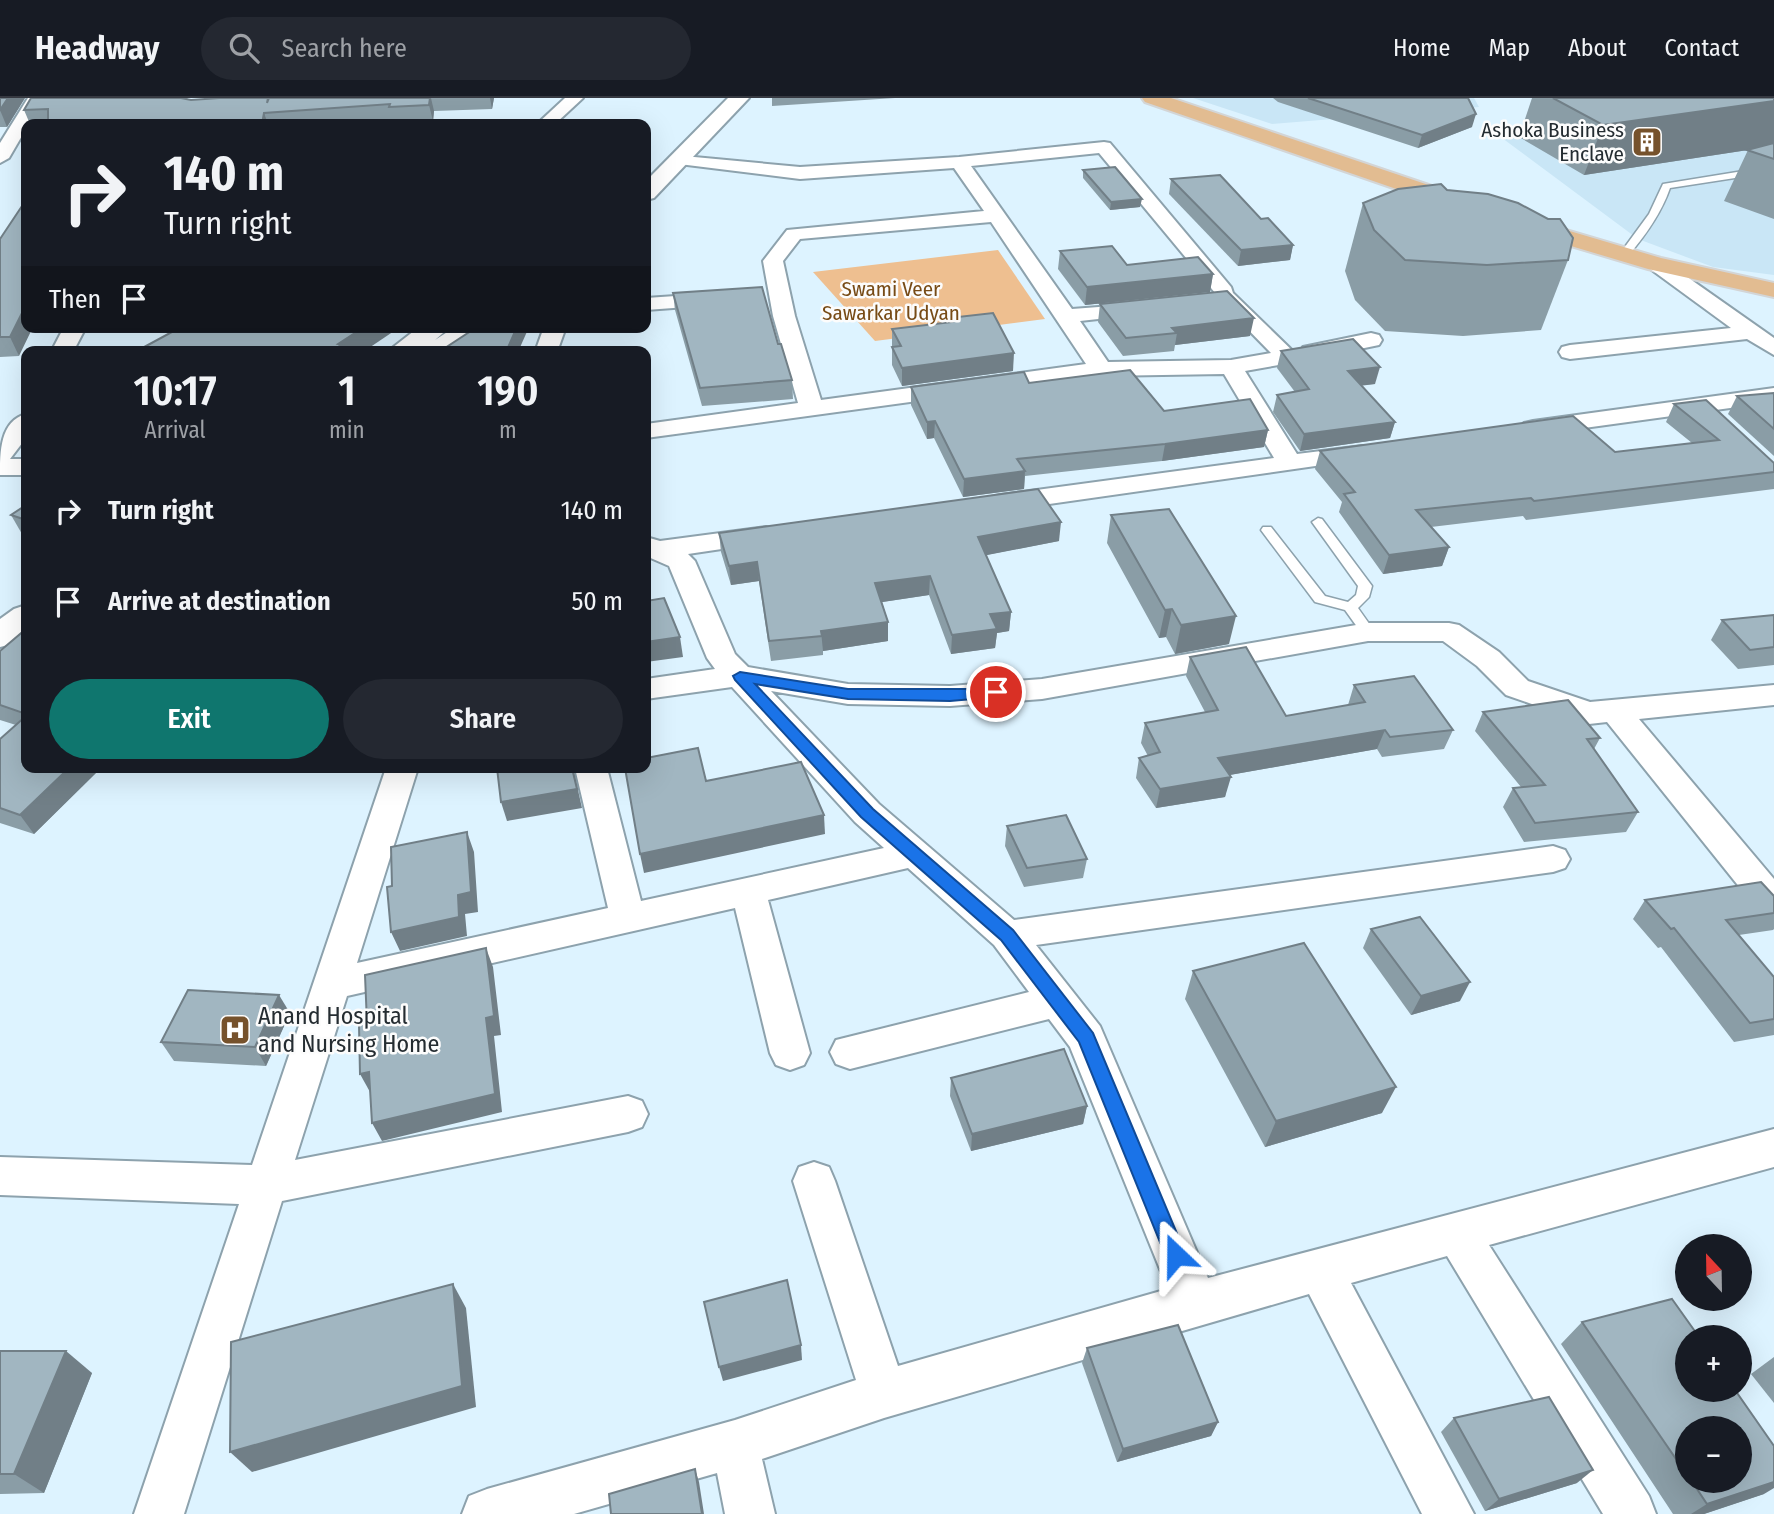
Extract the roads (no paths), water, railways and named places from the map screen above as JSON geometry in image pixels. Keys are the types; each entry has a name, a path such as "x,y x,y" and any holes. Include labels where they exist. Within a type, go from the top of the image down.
{"main road":[{"path":"651,164 717,98"},
{"path":"651,188 739,98"},
{"path":"1152,98 1481,210"},
{"path":"1507,219 1656,264 1774,290"},
{"path":"409,346 427,333"},
{"path":"443,346 464,333"},
{"path":"0,610 21,594"},
{"path":"0,636 21,620"}],"street":[{"path":"23,119 36,98"},
{"path":"551,119 575,98"},
{"path":"0,158 21,123"},
{"path":"679,159 800,173 959,162 1104,147 1230,299 1288,356"},
{"path":"959,162 1101,369"},
{"path":"812,410 773,261 794,234 996,216"},
{"path":"1656,264 1774,348"},
{"path":"651,304 780,295"},
{"path":"1203,302 1230,299"},
{"path":"1066,316 1162,306"},
{"path":"1570,352 1751,331"},
{"path":"651,429 812,410 1101,369 1231,367 1371,340"},
{"path":"1231,367 1290,464"},
{"path":"1508,432 1699,403 1774,395"},
{"path":"1699,403 1727,430"},
{"path":"0,456 21,426"},
{"path":"972,507 1385,450"},
{"path":"0,467 21,467"},
{"path":"651,547 792,531"},
{"path":"651,547 681,561 722,658 867,813 1007,935 1086,1038 1196,1303"},
{"path":"651,688 740,676 848,694 950,696 1042,689 1368,632 1449,632 1488,659 1517,688 1589,713 1774,695"},
{"path":"1614,710 1767,887"},
{"path":"159,1514 400,773"},
{"path":"592,773 628,918"},
{"path":"332,984 914,854"},
{"path":"1007,935 1553,859"},
{"path":"748,890 790,1052"},
{"path":"850,1052 1058,1001"},
{"path":"0,1176 266,1185 628,1114"},
{"path":"487,1514 735,1444 884,1394 1196,1303 1774,1148"},
{"path":"814,1181 884,1394"},
{"path":"1457,1233 1631,1514"},
{"path":"1320,1270 1449,1514"},
{"path":"735,1444 750,1514"}],"lane":[{"path":"1624,255 1645,230 1660,204 1666,186 1774,169"},
{"path":"1318,522 1365,586 1362,597 1350,607"},
{"path":"1267,530 1320,599 1350,607 1368,632"}],"place":[{"name":"Ashoka Business Enclave","path":"1647,142"},
{"name":"Anand Hospital and Nursing Home","path":"235,1030"}],"park label":[{"name":"Swami Veer Sawarkar Udyan","path":"891,301"}]}
